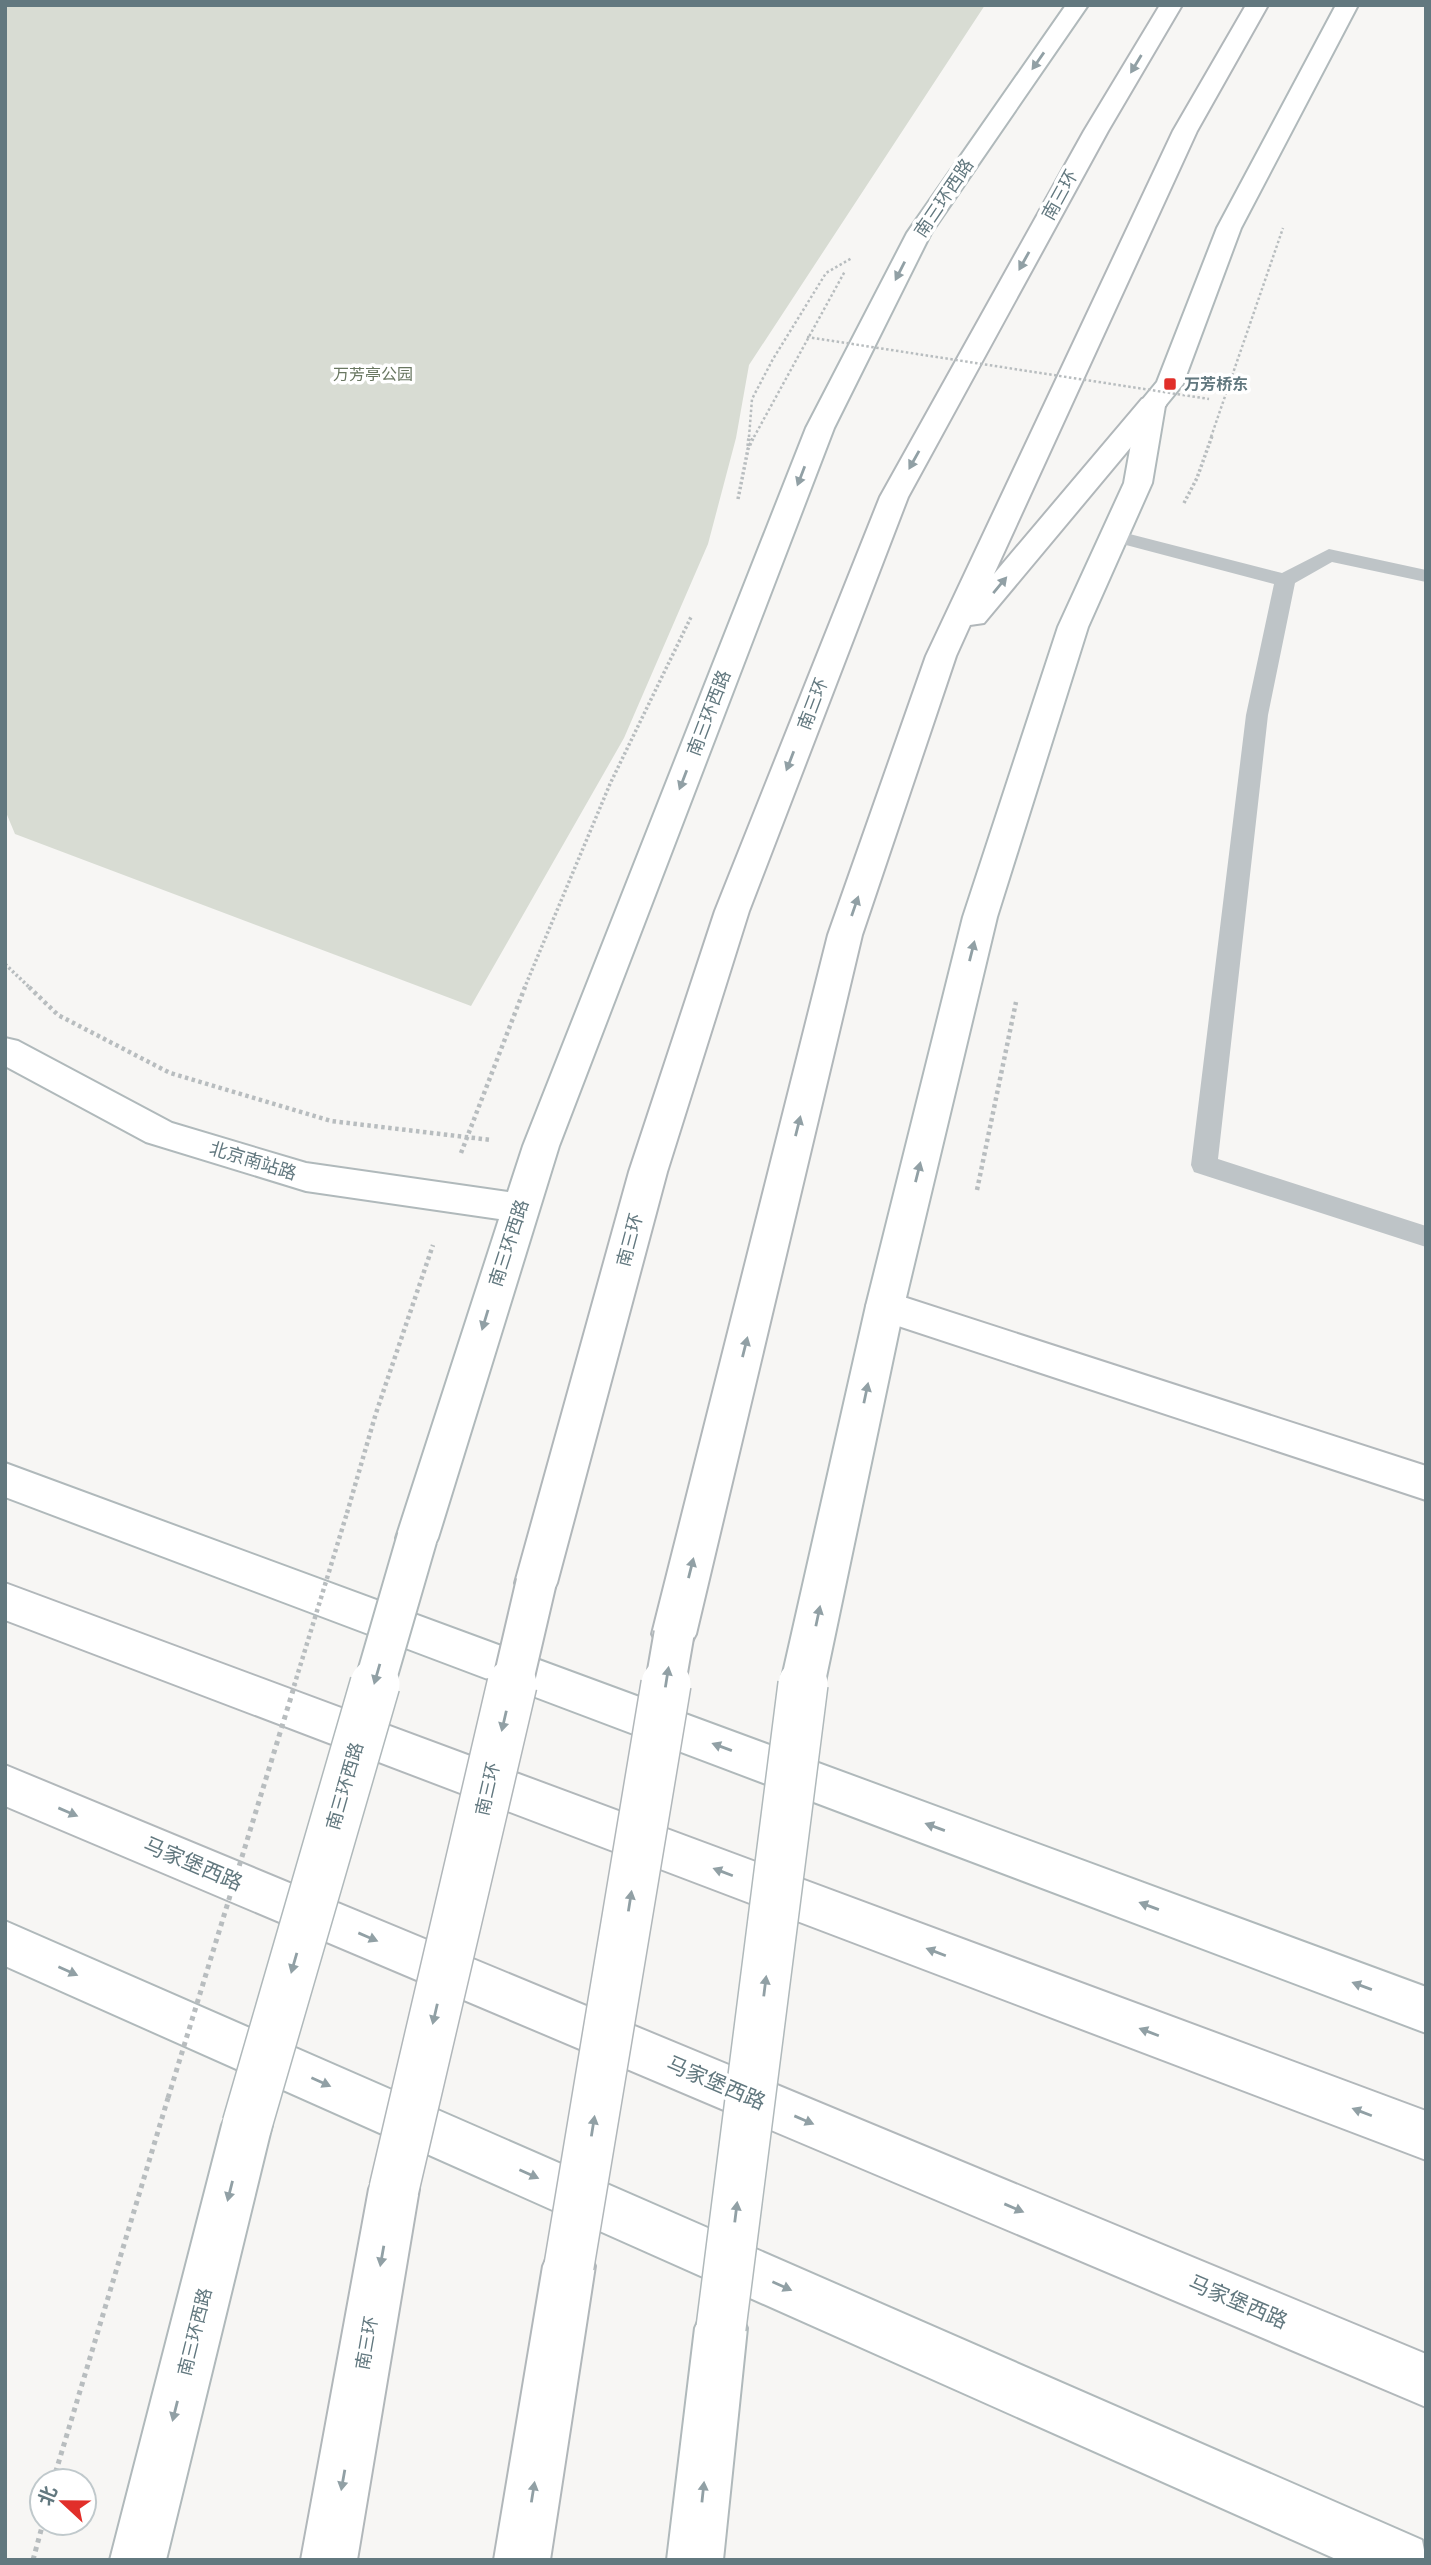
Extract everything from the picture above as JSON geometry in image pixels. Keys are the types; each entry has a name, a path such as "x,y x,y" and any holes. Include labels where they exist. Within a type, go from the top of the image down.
{"main road":[{"name":"南三环西路","path":"138,2560 247,2125 417,1538 541,1146 820,428 919,233 1077,5"},
{"name":"南三环","path":"329,2560 394,2189 536,1583 648,1172 732,911 894,496 1096,131 1171,5"},
{"path":"522,2560 674,1634 845,934 941,656 1185,131 1257,5"},
{"path":"941,656 1170,384 1229,228 1347,5"},
{"path":"695,2560 721,2328 803,1682 885,1306 980,917 1073,627 1138,483 1152,405"},
{"name":"北京南站路","path":"5,1050 159,1133 306,1177 521,1208"},
{"path":"885,1306 1426,1483"},
{"path":"5,1480 1426,2010"},
{"path":"5,1601 1426,2136"},
{"name":"马家堡西路","path":"5,1785 1426,2381"},
{"path":"5,1943 1402,2560"}],"lane":[{"path":"1114,536 1285,580 1329,555 1426,576"},
{"path":"1285,580 1256,715 1204,1165 1426,1237"}],"path":[{"path":"1183,507 1197,478 1287,218"},
{"path":"738,503 748,449 752,399 826,272 852,258 748,449"},
{"path":"807,337 1209,399"},
{"path":"58,2467 376,1413 466,1137 510,1023 610,784 693,612"},
{"path":"5,964 58,1015 170,1073 331,1121 541,1146"},
{"path":"33,2560 39,2537"}],"green space":[{"name":"万芳亭公园","path":"5,5 985,5 749,365 736,438 708,544 624,738 471,1006 15,834 5,810"}],"place":[{"name":"万芳桥东","path":"1170,384"}]}
